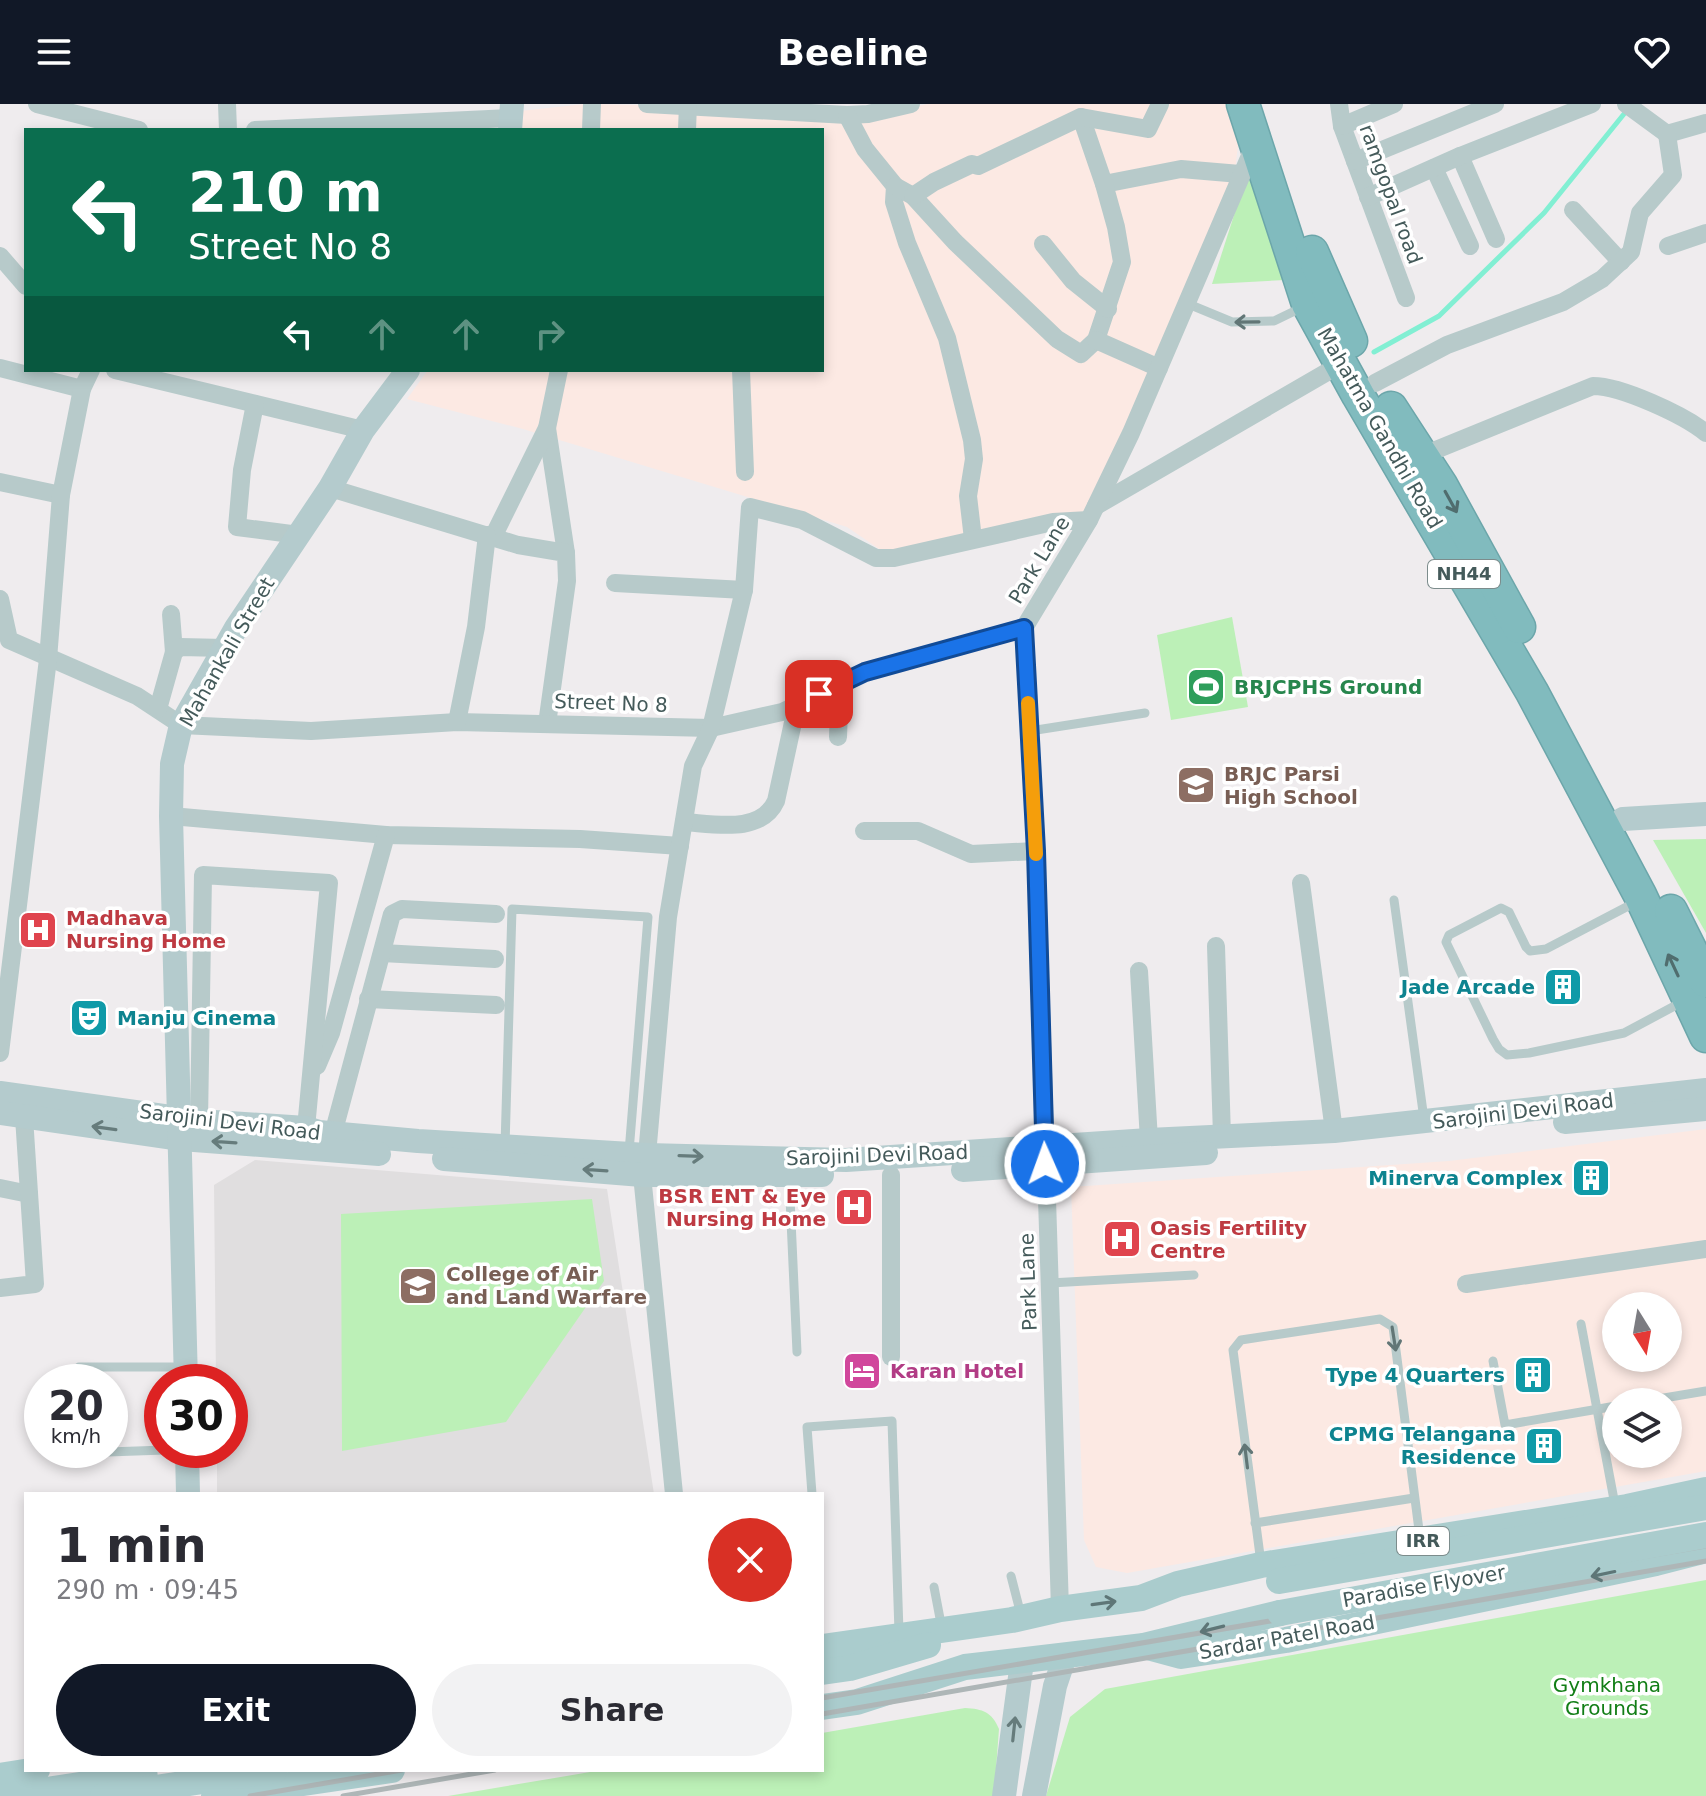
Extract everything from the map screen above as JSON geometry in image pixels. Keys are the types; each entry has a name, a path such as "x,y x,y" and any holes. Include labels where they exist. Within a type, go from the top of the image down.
{"highway":[{"name":"Mahatma Gandhi Road","path":"1243,104 1308,304 1532,692 1641,899 1697,990"},
{"name":"Mahatma Gandhi Road","path":"1266,104 1273,142 1302,229 1360,363 1441,485 1623,819 1697,990 1706,1036"}],"main road":[{"name":"Mahankali Street","path":"186,1364 187,1126 171,816 172,764 181,725 225,648 330,488 363,430 406,372"},
{"path":"1623,819 1706,814"},
{"name":"Sarojini Devi Road","path":"0,1113 789,1176 891,1175 1149,1140 1334,1131 1706,1090"},
{"name":"Sarojini Devi Road","path":"0,1093 187,1126 306,1128 333,1134 505,1146 640,1162 1045,1156 1336,1145 1706,1109"},
{"path":"187,1468 188,1492"},
{"name":"IRR","path":"1270,1573 1420,1542 1706,1490"},
{"path":"1622,1507 1639,1567"},
{"name":"Paradise Flyover","path":"1060,1609 1141,1598 1270,1573 1706,1507"},
{"name":"Paradise Flyover","path":"1144,1646 1280,1613 1706,1535"},
{"name":"Sardar Patel Road","path":"824,1707 857,1702 965,1667 1144,1646 1181,1656 1286,1640 1639,1567 1706,1550"},
{"name":"IRR","path":"824,1647 1017,1619 1060,1609"},
{"name":"IRR","path":"824,1686 1017,1619"},
{"path":"1034,1796 1055,1686 1065,1656"},
{"path":"1004,1796 1022,1662"},
{"name":"IRR","path":"824,1672 852,1675 965,1667"},
{"path":"0,1776 25,1772"},
{"path":"144,1772 147,1796"},
{"path":"7,1796 165,1772"},
{"path":"103,1796 262,1772"},
{"path":"214,1796 378,1772"}],"street":[{"path":"37,104 131,128"},
{"path":"227,104 228,128"},
{"path":"591,128 592,104"},
{"path":"647,104 847,115 868,114 911,104"},
{"path":"687,128 688,104"},
{"path":"913,196 972,164 978,166 1081,117 1148,129 1160,104"},
{"name":"ramgopal road","path":"1339,104 1342,126 1406,298"},
{"path":"1342,126 1394,104"},
{"path":"1355,161 1495,104"},
{"path":"1368,197 1460,156 1592,104"},
{"path":"1375,383 1447,345 1563,302 1602,279 1631,252 1640,213 1673,175 1667,134 1626,104"},
{"path":"284,128 513,112"},
{"path":"847,115 865,149 895,186 913,196 955,242 1057,339 1081,354 1096,340 1122,262 1104,184 1081,117"},
{"path":"1667,134 1706,123"},
{"name":"Park Lane","path":"1060,1609 1036,851 1024,628 1092,513 1131,433 1255,144"},
{"path":"1460,156 1496,239"},
{"path":"1434,168 1470,246"},
{"path":"1104,184 1181,169 1240,174"},
{"path":"895,186 894,202 907,243 947,338 972,440 974,459 968,496 973,539"},
{"path":"1573,210 1621,262"},
{"path":"1668,246 1706,233"},
{"path":"1043,244 1073,281 1108,309"},
{"path":"0,256 24,284"},
{"path":"1096,340 1159,368"},
{"path":"674,1492 640,1162 668,917 693,766 711,728 744,590 750,507 802,520 876,558 894,558 1092,513 1341,364"},
{"path":"0,368 82,389"},
{"path":"0,1053 48,659 61,495 82,389 90,372"},
{"path":"123,372 363,430"},
{"path":"457,722 490,536 547,428 559,372"},
{"path":"741,372 745,472"},
{"path":"1421,456 1593,386 1609,386 1634,396 1692,422 1706,433"},
{"path":"255,404 242,470 237,527 299,535"},
{"path":"547,428 566,553 567,581 547,724"},
{"path":"0,482 61,495"},
{"path":"330,488 518,545 566,553"},
{"path":"615,583 744,590"},
{"path":"0,599 9,640 137,696 181,725"},
{"path":"158,709 174,652 171,614"},
{"name":"Street No 8","path":"181,725 311,731 457,722 711,728 782,712 865,672 1024,628"},
{"path":"174,652 180,647 225,648"},
{"path":"838,737 840,684"},
{"path":"684,822 737,825 761,819 772,811 797,704"},
{"path":"171,816 386,835 580,839 680,846"},
{"path":"864,831 918,831 971,854 1036,851"},
{"path":"311,1080 331,1033 386,835"},
{"path":"187,1126 203,875 329,883 306,1128"},
{"path":"1301,883 1334,1131"},
{"path":"333,1134 392,914 397,910 496,914"},
{"path":"1216,946 1222,1136"},
{"path":"382,953 495,959"},
{"path":"1139,971 1149,1140"},
{"path":"368,999 496,1005"},
{"path":"0,1288 35,1284 24,1117"},
{"path":"891,1175 891,1357"},
{"path":"0,1188 29,1194"},
{"path":"1466,1284 1706,1249"}],"lane":[{"path":"1186,303 1232,322 1274,321 1308,304"},
{"path":"1030,731 1145,713"},
{"path":"1641,899 1537,952 1526,947 1509,912 1501,908 1449,935 1446,942 1493,1039 1507,1055 1624,1033 1697,990"},
{"path":"1394,900 1425,1122"},
{"path":"505,1146 512,909 648,917 640,1162"},
{"path":"789,1176 797,1352"},
{"path":"1050,1283 1194,1275"},
{"path":"1270,1573 1255,1523 1233,1350 1241,1340 1380,1319 1393,1327 1420,1542"},
{"path":"1581,1324 1597,1409 1622,1507"},
{"path":"1493,1361 1505,1425 1602,1408"},
{"path":"1682,1395 1706,1391"},
{"path":"812,1492 807,1427 892,1421 899,1636"},
{"path":"1255,1523 1414,1498"},
{"path":"1011,1576 1017,1619"},
{"path":"934,1587 942,1629"}],"shaded area":[{"path":"585,104 694,106 864,116 928,104 1233,104 1239,137 1235,171 1086,520 888,555 847,527 523,429 407,399 427,372 824,372 824,128 517,128 520,111"},
{"path":"1706,1129 1706,1471 1127,1573 1096,1567 1084,1540 1071,1187 1449,1161"},
{"name":"College of Air and Land Warfare","path":"255,1160 607,1189 654,1492 217,1492 217,1468 248,1468 248,1364 216,1364 214,1185"}],"green space":[{"path":"1250,165 1285,280 1212,284"},
{"name":"BRJCPHS Ground","path":"1232,617 1248,707 1171,720 1157,635"},
{"path":"1706,839 1706,933 1653,840"},
{"path":"592,1199 604,1281 506,1422 342,1451 341,1214"},
{"name":"Gymkhana Grounds","path":"1706,1580 1706,1796 1046,1796 1070,1717 1105,1689"},
{"path":"965,1708 986,1712 999,1729 994,1796 448,1796 590,1772 824,1772 824,1733"}],"waterway":[{"path":"1374,352 1439,316 1544,213 1628,109"}],"railway":[{"path":"824,1698 1706,1546"},
{"path":"824,1714 1706,1561"},
{"path":"250,1796 390,1772"},
{"path":"343,1796 483,1772"}],"slow traffic":[{"path":"1028,703 1036,854"}],"place":[{"name":"BRJCPHS Ground","path":"1206,687"},
{"name":"BRJC Parsi High School","path":"1196,785"},
{"name":"Madhava Nursing Home","path":"38,930"},
{"name":"Jade Arcade","path":"1563,987"},
{"name":"Manju Cinema","path":"89,1018"},
{"name":"Minerva Complex","path":"1591,1178"},
{"name":"BSR ENT & Eye Nursing Home","path":"854,1207"},
{"name":"Oasis Fertility Centre","path":"1122,1239"},
{"name":"College of Air and Land Warfare","path":"418,1286"},
{"name":"Karan Hotel","path":"862,1371"},
{"name":"Type 4 Quarters","path":"1533,1375"},
{"name":"CPMG Telangana Residence","path":"1544,1446"}],"route":[{"path":"819,694 865,672 1024,628 1036,851 1045,1164"}]}
